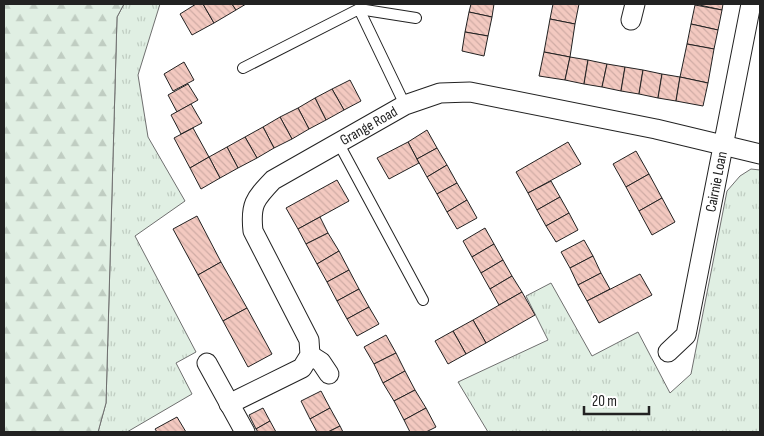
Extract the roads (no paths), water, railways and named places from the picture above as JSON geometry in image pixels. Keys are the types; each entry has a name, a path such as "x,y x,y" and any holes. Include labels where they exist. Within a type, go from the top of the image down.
{"street":[{"name":"Cairnie Loan","path":"668,352 686,335 751,4"},
{"name":"Grange Road","path":"310,355 309,340 253,231 251,212 256,198 272,180 339,144 405,105 440,94 470,92 722,144 760,154"},
{"path":"229,404 302,368 310,355 321,362 328,374"},
{"path":"207,363 245,432"}],"lane":[{"path":"359,9 405,105"},
{"path":"243,68 359,9 416,18"},
{"path":"339,144 423,300"}]}
